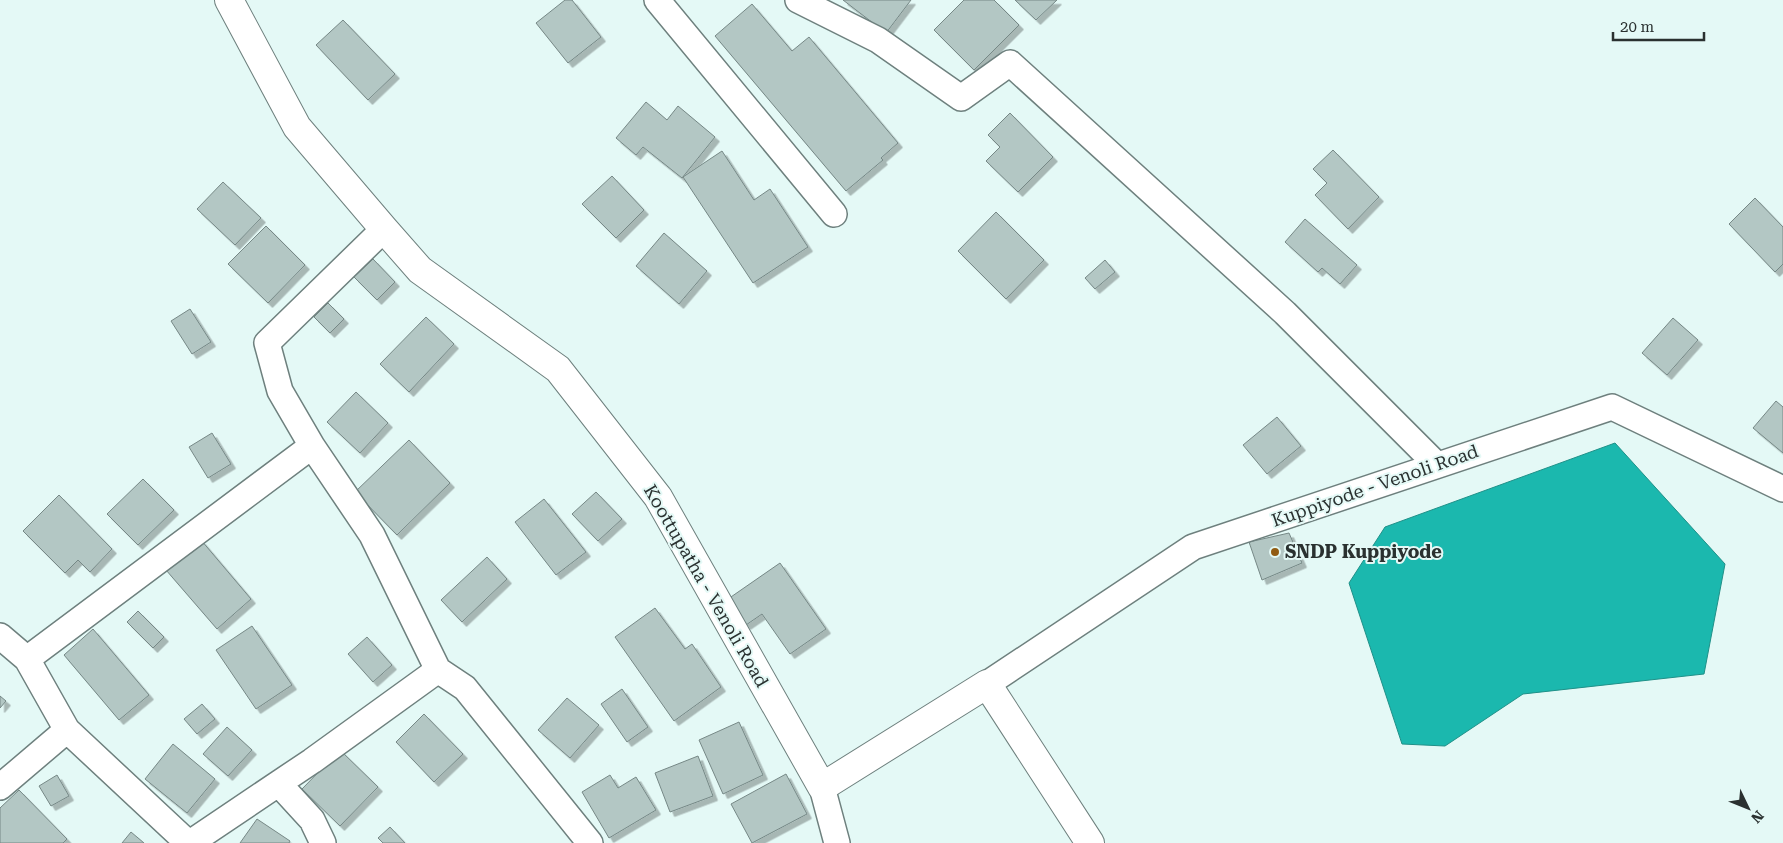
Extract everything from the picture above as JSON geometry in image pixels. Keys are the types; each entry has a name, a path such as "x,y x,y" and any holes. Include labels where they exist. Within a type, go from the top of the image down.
{"street":[{"name":"Koottupatha - Venoli Road","path":"228,0 297,127 384,229 420,270 558,369 658,497 822,788"},
{"path":"657,0 834,214"},
{"path":"798,0 878,40 960,98 1010,63 1285,313 1438,465"},
{"path":"384,229 268,343 280,391 312,446 372,535 438,670 465,688 590,843"},
{"name":"Kuppiyode - Venoli Road","path":"987,684 1193,547 1612,407 1783,489"},
{"path":"27,659 312,446"},
{"path":"0,636 27,659 67,730 189,843 279,784 438,670"},
{"path":"837,843 822,788 987,684 1090,843"},
{"path":"0,787 67,730"},
{"path":"279,784 312,820 323,843"}],"water":[{"path":"1615,443 1725,564 1704,674 1523,694 1445,746 1402,744 1349,583 1385,527"}],"building":[{"path":"565,0 572,0 601,37 568,63 536,23"},
{"path":"843,0 911,0 886,33"},
{"path":"964,0 994,0 1019,25 974,70 934,30"},
{"path":"1015,0 1057,0 1036,20"},
{"path":"752,4 792,51 809,37 898,143 881,158 883,160 846,191 715,36"},
{"path":"343,20 395,74 368,100 316,45"},
{"path":"646,102 667,120 678,106 715,137 682,178 643,147 636,155 616,138"},
{"path":"1010,113 1053,157 1018,192 986,161 1000,147 988,135"},
{"path":"1333,150 1379,197 1348,229 1315,195 1327,183 1313,169"},
{"path":"722,151 754,200 770,189 808,247 753,283 683,177"},
{"path":"612,176 644,210 616,238 582,204"},
{"path":"223,182 261,218 235,245 197,209"},
{"path":"1755,198 1783,227 1783,264 1775,272 1729,224"},
{"path":"996,212 1044,260 1006,299 958,251"},
{"path":"1305,219 1357,265 1340,284 1322,268 1318,272 1285,242"},
{"path":"266,226 305,265 268,303 228,264"},
{"path":"664,233 707,271 679,304 636,266"},
{"path":"373,259 395,282 377,300 354,277"},
{"path":"1105,260 1115,272 1095,289 1085,278"},
{"path":"328,303 344,319 330,333 314,317"},
{"path":"190,309 211,342 192,354 171,321"},
{"path":"426,317 454,344 409,392 380,364"},
{"path":"1673,318 1698,340 1667,375 1642,353"},
{"path":"356,392 388,423 360,453 327,422"},
{"path":"1776,401 1783,407 1783,453 1753,428"},
{"path":"1277,417 1301,446 1267,474 1243,445"},
{"path":"212,433 231,464 208,478 189,447"},
{"path":"409,440 450,483 397,535 355,492"},
{"path":"143,479 174,510 138,545 107,514"},
{"path":"596,492 622,519 598,541 572,514"},
{"path":"59,495 112,549 90,572 78,560 65,573 23,531"},
{"path":"544,499 586,552 556,575 515,522"},
{"name":"SNDP Kuppiyode","path":"1289,533 1302,563 1262,580 1249,542"},
{"path":"201,540 251,599 217,629 166,570"},
{"path":"487,557 507,579 462,622 441,600"},
{"path":"780,563 826,629 790,654 762,614 746,625 728,599"},
{"path":"655,608 685,649 692,644 721,687 674,721 615,637"},
{"path":"138,611 164,637 153,648 127,622"},
{"path":"252,626 292,685 256,709 216,650"},
{"path":"93,629 149,695 119,720 64,655"},
{"path":"367,637 392,665 373,682 348,654"},
{"path":"622,689 648,727 627,742 601,704"},
{"path":"0,696 6,701 0,708"},
{"path":"567,698 599,725 570,758 538,730"},
{"path":"202,704 215,719 197,734 184,719"},
{"path":"424,714 463,754 434,782 396,742"},
{"path":"739,722 763,775 723,794 699,740"},
{"path":"227,727 252,750 228,776 203,754"},
{"path":"173,744 215,779 187,813 145,779"},
{"path":"340,750 378,787 340,826 302,789"},
{"path":"698,756 713,796 670,812 655,773"},
{"path":"786,774 807,814 752,843 731,804"},
{"path":"57,775 69,796 51,806 39,786"},
{"path":"610,775 618,788 636,777 656,810 609,838 582,792"},
{"path":"19,790 67,839 63,843 0,843 0,808"},
{"path":"257,819 290,841 289,843 240,843"},
{"path":"390,827 405,843 383,843 378,838"},
{"path":"131,832 144,843 122,843"}],"place":[{"name":"SNDP Kuppiyode","path":"1275,552"}]}
